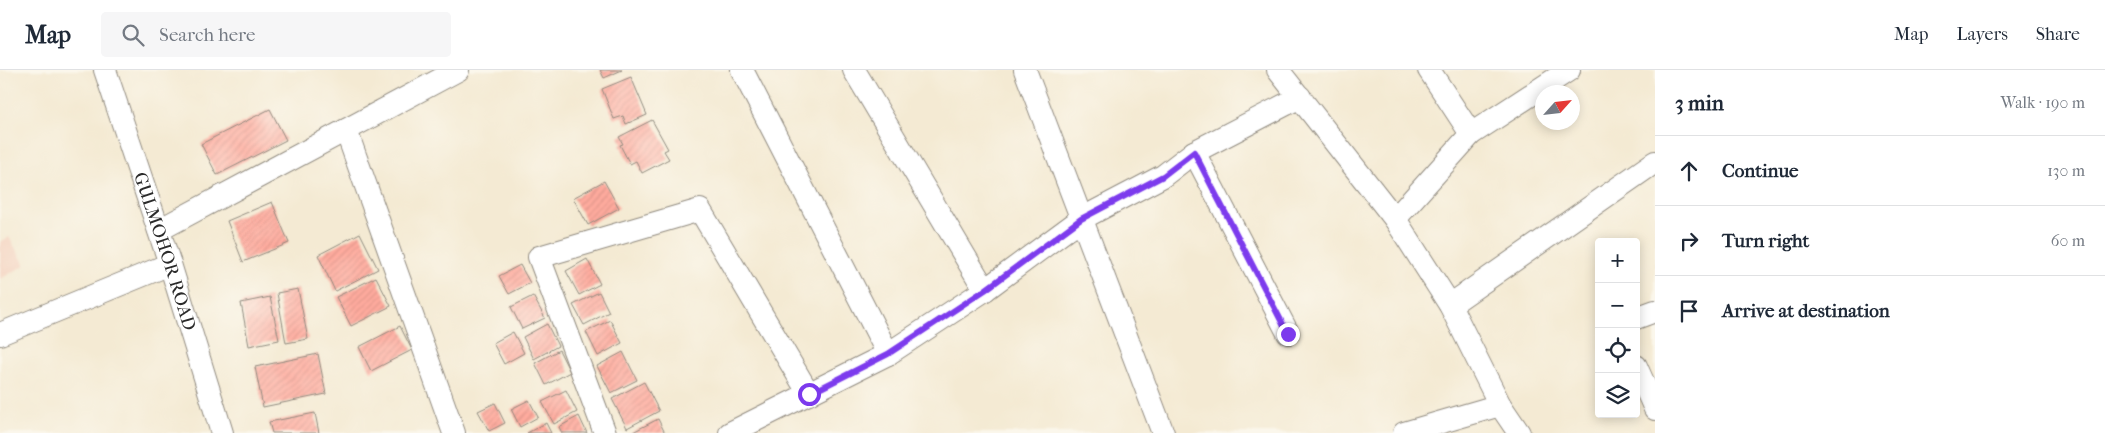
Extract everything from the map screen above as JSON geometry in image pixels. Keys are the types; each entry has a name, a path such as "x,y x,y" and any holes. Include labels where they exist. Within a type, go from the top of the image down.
{"street":[{"name":"GULMOHOR ROAD","path":"105,70 170,264 222,433"},
{"path":"159,230 458,70"},
{"path":"742,70 888,354"},
{"path":"854,70 985,290"},
{"path":"1025,70 1163,433"},
{"path":"1278,70 1396,219 1450,305 1500,405 1519,433"},
{"path":"1429,70 1471,134"},
{"path":"1396,219 1471,134 1569,70"},
{"path":"730,433 888,354 985,290 1081,219 1163,176 1194,152 1300,97"},
{"path":"346,130 454,433"},
{"path":"1194,152 1288,334"},
{"path":"1450,305 1655,162"},
{"path":"605,433 539,257 700,210 809,394"},
{"path":"0,334 170,264"},
{"path":"1640,317 1655,311"},
{"path":"1639,373 1655,409"},
{"path":"1404,433 1500,405"}],"shaded area":[{"path":"9,237 25,265 0,279 0,242"}],"building":[{"path":"600,70 622,70 604,78"},
{"path":"631,77 647,115 626,124 623,116 614,119 602,89"},
{"path":"270,109 286,140 217,175 201,144"},
{"path":"652,120 668,149 664,151 669,159 642,173 636,161 630,164 620,145 623,144 619,137"},
{"path":"604,181 619,208 588,225 573,198"},
{"path":"272,202 289,243 243,262 227,221"},
{"path":"360,233 378,269 335,291 318,255"},
{"path":"587,259 600,284 579,295 566,271"},
{"path":"520,265 530,283 509,294 499,276"},
{"path":"376,277 391,306 351,326 336,297"},
{"path":"298,289 308,339 286,343 277,293"},
{"path":"599,292 609,312 584,325 573,305"},
{"path":"533,296 545,318 522,329 511,307"},
{"path":"270,297 279,340 249,346 241,303"},
{"path":"610,320 622,343 598,356 586,332"},
{"path":"547,324 558,346 534,359 523,337"},
{"path":"400,326 412,350 371,371 359,347"},
{"path":"513,332 524,353 504,364 493,343"},
{"path":"559,350 570,372 546,385 535,363"},
{"path":"623,352 637,380 611,393 597,366"},
{"path":"318,354 326,394 263,407 255,367"},
{"path":"644,382 659,411 627,428 612,399"},
{"path":"566,390 577,412 554,424 542,402"},
{"path":"529,400 538,417 520,427 511,409"},
{"path":"495,403 505,423 489,431 478,411"},
{"path":"315,413 319,433 272,433 269,422"},
{"path":"579,416 587,433 562,433 559,427"},
{"path":"658,419 665,433 631,433"},
{"path":"546,423 551,433 527,433"}],"route":[{"path":"809,394 888,354 985,290 1081,219 1163,176 1194,152 1288,334"}]}
